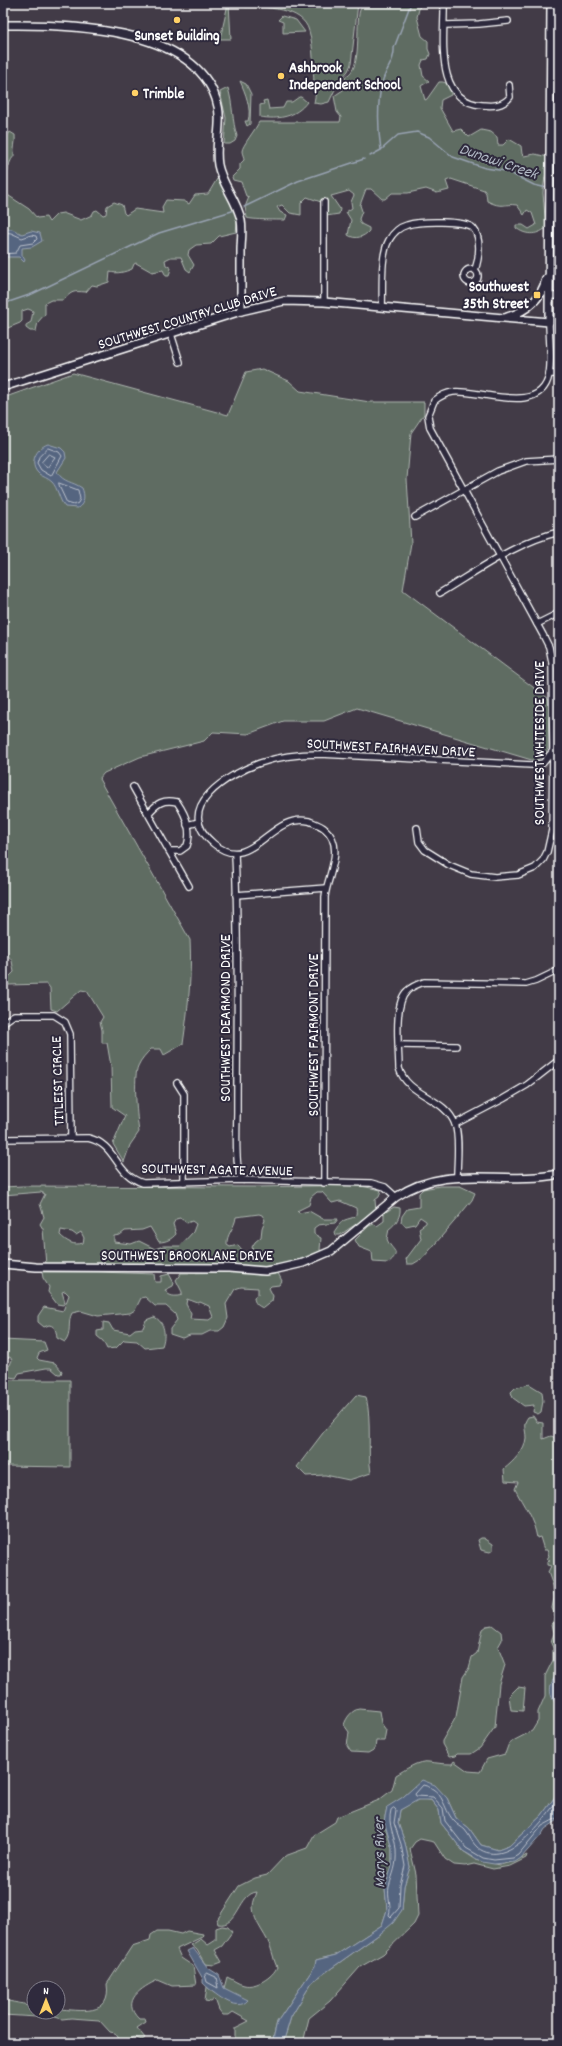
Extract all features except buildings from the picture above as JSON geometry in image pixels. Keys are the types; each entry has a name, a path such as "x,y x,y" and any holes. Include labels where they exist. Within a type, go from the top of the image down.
{"street":[{"path":"444,3 445,72 451,87 458,95 474,104 499,105 510,97 509,85"},
{"path":"551,3 548,269 549,374 559,374"},
{"path":"444,25 508,21"},
{"path":"3,25 66,25 121,34 176,53 191,62 206,78 216,97 219,111 220,130 217,151 220,173 241,220 241,311"},
{"path":"324,202 324,302"},
{"path":"382,307 386,247 394,233 405,225 418,223 463,223 470,225 475,230 478,239 478,261 475,270"},
{"path":"502,318 520,313 533,304 543,290 548,269"},
{"path":"549,296 559,296"},
{"name":"SOUTHWEST COUNTRY CLUB DRIVE","path":"3,387 241,311 284,300 324,302 549,322"},
{"path":"171,334 180,362"},
{"name":"SOUTHWEST WHITESIDE DRIVE","path":"418,828 419,842 425,850 462,871 477,876 495,877 514,876 531,871 543,860 552,834 551,656 537,624 430,428 428,416 431,405 442,396 453,392 472,392 516,399 529,397 542,389 549,374"},
{"path":"415,517 498,471 519,464 559,459"},
{"path":"440,593 501,557 540,538 559,532"},
{"path":"537,624 559,613"},
{"path":"551,656 559,668"},
{"name":"SOUTHWEST FAIRHAVEN DRIVE","path":"200,822 201,805 208,794 216,787 247,768 291,755 320,754 532,765 543,763 552,752"},
{"path":"133,787 189,886"},
{"path":"148,814 155,805 165,800 177,802 184,812 190,836 187,846 180,851 170,851"},
{"path":"187,825 200,822 205,833 214,844 235,854 255,845 287,822 300,820 313,822 330,834 335,847 335,856 326,888 236,895"},
{"name":"SOUTHWEST DEARMOND DRIVE","path":"235,854 238,1020 237,1144 239,1176 243,1180"},
{"name":"SOUTHWEST FAIRMONT DRIVE","path":"324,1183 326,888"},
{"path":"457,1176 455,1124 443,1106 405,1081 399,1068 400,1006 406,992 414,986 424,982 526,984 559,970"},
{"name":"TITLEIST CIRCLE","path":"3,1027 4,1022 14,1015 54,1015 65,1022 70,1034 71,1138"},
{"path":"399,1045 456,1046"},
{"path":"455,1124 504,1100 527,1085 559,1060"},
{"path":"177,1083 184,1094 184,1182"},
{"name":"SOUTHWEST AGATE AVENUE","path":"3,1139 88,1138 97,1140 105,1145 120,1167 134,1180 143,1183 243,1180 376,1184 385,1187 396,1197"},
{"name":"SOUTHWEST BROOKLANE DRIVE","path":"3,1264 36,1267 229,1268 265,1271 277,1270 303,1263 331,1251 396,1197 406,1190 423,1183 457,1176 533,1177 559,1174"}],"green space":[{"path":"229,3 231,39 220,39 228,4"},
{"path":"245,3 358,3 351,64 348,71 339,81 329,102 321,104 314,103 316,91 314,84 313,50 311,37 305,23 299,17 282,10 262,7 245,7"},
{"path":"366,3 419,3 420,5 417,17 422,36 428,41 428,49 430,54 428,59 423,60 421,65 423,76 429,81 421,86 425,100 439,82 445,82 448,85 451,95 441,100 440,108 453,131 461,129 469,137 481,130 491,132 497,137 498,145 503,145 509,139 521,146 522,154 524,156 535,154 548,157 548,163 545,168 543,193 546,228 542,231 531,234 519,230 516,228 516,225 523,225 529,229 536,225 532,213 527,210 524,215 517,205 500,205 487,201 484,190 451,179 446,181 449,190 437,193 426,189 408,193 392,193 385,199 382,199 371,189 366,189 360,205 362,211 359,219 361,224 369,228 369,231 365,235 359,237 351,237 348,235 351,220 346,212 352,208 351,202 354,195 349,191 331,196 340,209 339,214 326,216 321,202 307,197 301,203 301,215 290,213 282,205 277,207 280,212 287,215 285,220 259,220 247,218 245,207 249,197 246,196 241,182 233,180 232,177 240,169 240,164 244,160 242,151 244,145 259,122 340,122 341,117 337,112 334,96 343,90 346,76 351,72 355,65 358,46 360,10"},
{"path":"282,16 296,20 305,32 283,33 283,22 278,20"},
{"path":"240,81 246,84 251,94 250,124 247,126 245,121 248,121 249,106"},
{"path":"228,88 237,136 235,141 230,144 224,144 226,118 220,92"},
{"path":"299,97 307,102 298,111 280,118 260,117 260,105 264,104 263,101 267,100 269,109 283,108 286,102 292,102"},
{"path":"10,132 15,135 14,156 11,159 8,169 6,194 29,209 37,218 46,217 49,222 57,214 63,213 81,220 92,215 94,211 97,210 103,215 106,214 107,206 114,202 122,205 126,215 135,209 163,213 162,207 166,200 184,201 189,204 195,195 208,194 217,179 220,180 238,216 236,232 219,236 211,244 196,245 189,250 188,255 194,265 190,272 186,269 181,257 171,257 165,260 166,265 171,268 169,276 166,276 163,270 152,272 136,263 132,269 124,272 110,272 109,282 97,286 92,285 86,292 73,292 63,300 51,300 45,303 45,314 38,322 36,331 30,331 26,328 26,325 31,322 33,311 28,309 22,311 22,321 20,323 3,330 3,176 6,138"},
{"path":"262,369 289,381 300,391 370,402 424,402 424,414 411,433 407,479 411,543 403,590 549,699 548,749 542,757 535,761 357,708 324,721 283,721 248,734 213,732 204,741 140,757 104,773 99,779 190,940 189,992 183,1044 164,1055 161,1049 151,1049 139,1063 136,1079 136,1108 139,1132 130,1145 124,1162 113,1144 125,1116 112,1107 111,1066 107,1043 102,1043 102,1030 100,1022 103,1017 87,991 81,990 57,1011 51,1009 50,988 47,984 8,985 7,979 14,972 12,961 3,948 3,398 73,373 228,415 246,372"},
{"path":"559,664 559,781 557,780 556,669"},
{"path":"356,1185 381,1190 379,1197 375,1200 376,1211 340,1235 335,1235 334,1232 342,1222 355,1216 356,1208 340,1201 332,1203 322,1192 317,1192 311,1197 309,1205 297,1211 299,1213 309,1211 323,1219 338,1219 335,1223 318,1225 314,1228 314,1234 321,1238 320,1250 322,1251 293,1263 261,1268 46,1265 43,1229 40,1224 44,1217 40,1204 45,1194 41,1192 3,1195 3,1187 22,1186 257,1187","holes":["259,1214 262,1215 265,1220 261,1237 252,1247 255,1256 252,1257 245,1254 238,1245 230,1247 227,1245 227,1241 236,1217","180,1218 187,1223 192,1221 196,1224 193,1232 180,1246 163,1246 155,1249 139,1241 131,1244 114,1242 114,1236 120,1235 125,1231 142,1230 150,1227 159,1242 166,1241 171,1239 176,1234 173,1224 176,1219","61,1230 72,1232 76,1235 81,1232 84,1238 83,1243 71,1243 60,1235"]},
{"path":"440,1186 460,1186 475,1193 472,1200 423,1258 413,1264 407,1264 406,1259 421,1239 419,1228 426,1223 426,1221 420,1217 415,1224 406,1226 401,1222 402,1216 407,1209 419,1207 419,1193 423,1189"},
{"path":"394,1207 400,1208 400,1214 394,1225 389,1229 387,1239 395,1251 395,1256 388,1263 373,1262 372,1252 359,1247 355,1240 369,1226 374,1224 377,1226 384,1221 384,1213"},
{"path":"42,1272 98,1272 154,1274 155,1282 161,1282 161,1276 169,1274 174,1283 173,1286 165,1290 168,1294 175,1296 182,1295 176,1280 181,1273 239,1272 260,1275 278,1273 282,1281 279,1285 271,1286 269,1288 273,1296 272,1301 263,1308 257,1304 254,1299 254,1297 258,1294 258,1288 241,1287 235,1289 226,1304 228,1318 224,1327 219,1331 210,1331 202,1335 190,1335 182,1338 170,1334 170,1329 177,1320 175,1314 166,1306 155,1306 145,1297 141,1298 135,1310 130,1313 98,1316 81,1311 72,1313 68,1335 65,1342 57,1338 53,1327 49,1325 44,1327 38,1322 38,1316 44,1307 63,1311 69,1295 65,1291 62,1292 65,1302 63,1305 57,1304 48,1292 49,1287 43,1278","holes":["187,1299 198,1303 200,1302 209,1306 213,1317 209,1320 190,1319 191,1314 186,1304"]},
{"path":"154,1317 158,1319 164,1329 162,1346 145,1348 137,1341 124,1340 116,1348 107,1349 103,1341 97,1336 97,1331 103,1330 103,1322 109,1323 113,1330 130,1333 135,1329 143,1328 146,1320"},
{"path":"3,1340 44,1342 47,1350 39,1353 37,1358 39,1360 55,1363 62,1371 61,1374 58,1374 51,1368 46,1368 19,1373 16,1378 3,1376 3,1369 10,1365 12,1360 10,1357 3,1359"},
{"path":"3,1380 70,1380 70,1467 3,1466"},
{"path":"529,1384 542,1392 543,1401 541,1412 538,1414 533,1412 534,1405 524,1406 513,1398 511,1392 515,1388"},
{"path":"356,1395 366,1397 368,1406 371,1473 349,1480 325,1475 306,1476 297,1467 326,1429"},
{"path":"533,1416 537,1422 543,1423 543,1439 551,1436 559,1439 559,1672 555,1676 551,1685 551,1694 555,1703 559,1707 559,1791 542,1815 509,1846 498,1850 481,1845 469,1828 456,1818 447,1798 422,1781 387,1808 384,1821 392,1849 392,1866 385,1888 387,1910 382,1925 336,1955 316,1960 315,1966 277,2022 272,2043 235,2043 235,2028 249,2021 233,2012 229,2015 223,2015 219,2010 215,1999 211,2002 205,2001 207,1987 214,1993 228,1992 224,1988 227,1977 237,1983 254,1985 268,1978 277,1967 268,1941 258,1924 254,1913 253,1905 257,1892 246,1898 230,1921 225,1924 218,1924 217,1920 239,1886 255,1878 267,1875 285,1856 307,1848 314,1835 335,1822 337,1817 379,1800 392,1790 396,1775 407,1768 420,1762 452,1764 454,1761 468,1771 480,1772 487,1759 505,1754 509,1743 532,1731 538,1721 538,1712 545,1696 545,1676 553,1660 553,1648 551,1643 554,1633 552,1624 555,1616 552,1608 554,1598 553,1586 548,1572 551,1566 547,1565 547,1562 550,1561 547,1559 549,1556 547,1550 544,1550 540,1537 537,1538 531,1518 515,1489 518,1482 505,1481 504,1469 521,1451 526,1438 525,1422 528,1417"},
{"path":"484,1538 493,1544 493,1550 490,1552 481,1550 478,1540"},
{"path":"492,1625 501,1632 502,1640 498,1647 505,1665 499,1684 495,1727 480,1748 471,1754 457,1754 449,1757 442,1744 442,1741 456,1717 463,1677 469,1668 472,1657 477,1653 482,1629 486,1626"},
{"path":"518,1687 525,1688 523,1711 511,1710 509,1696"},
{"path":"359,1709 379,1711 381,1723 386,1730 384,1741 376,1741 375,1749 368,1753 351,1752 347,1746 349,1732 344,1725 350,1715"},
{"path":"418,1799 431,1800 439,1810 441,1823 463,1851 475,1859 500,1865 515,1861 527,1855 526,1858 510,1866 493,1869 474,1864 465,1866 454,1865 445,1859 434,1842 420,1839 415,1842 410,1849 416,1874 418,1916 414,1924 383,1954 360,1967 330,2001 309,2018 303,2043 283,2043 291,2017 312,1982 381,1933 402,1910 404,1886 410,1867 405,1843 398,1823 400,1810"},
{"path":"222,1926 228,1927 232,1932 222,1946 215,1950 222,1962 214,1965 205,1964 197,1950 191,1945 201,1939 208,1945 216,1940 216,1928"},
{"path":"157,1931 168,1931 181,1934 187,1931 203,1934 202,1937 177,1949 181,1958 193,1966 196,1985 172,1986 158,1980 135,1995 132,2001 134,2012 139,2019 145,2019 146,2022 137,2028 145,2038 142,2040 133,2037 126,2043 122,2043 115,2033 110,2032 99,2020 66,2019 66,2009 93,2010 105,2002 107,1995 107,1984 132,1946 150,1940 151,1935"},
{"path":"3,2000 26,2004 26,2016 3,2015"}],"water":[{"path":"3,229 12,229 22,234 31,231 40,233 42,241 32,247 22,248 22,255 25,260 24,262 19,257 3,257"},
{"path":"48,444 61,448 65,452 66,458 57,472 60,476 82,488 84,499 78,508 65,507 52,482 39,474 34,466 37,453"},
{"path":"559,1672 559,1707 552,1698 550,1690 555,1676"},
{"path":"422,1780 435,1785 447,1798 456,1818 469,1828 481,1845 498,1850 509,1846 542,1815 559,1791 558,1820 545,1829 521,1858 515,1862 494,1864 482,1862 463,1851 441,1823 439,1810 431,1800 418,1800 400,1810 398,1823 405,1843 410,1867 404,1886 402,1910 393,1923 381,1933 312,1982 291,2017 283,2043 272,2043 277,2022 315,1966 316,1960 336,1955 382,1925 387,1910 385,1888 392,1866 392,1849 384,1821 387,1807 403,1797"},
{"path":"193,1948 208,1968 219,1975 224,1988 248,2000 243,2004 238,2005 231,2003 218,1996 207,1987 203,1983 203,1979 187,1951"}],"waterway":[{"name":"Dunawi Creek","path":"411,3 394,48 393,57 383,78 380,91 378,116 381,150 398,135 417,132 429,137 453,157 485,168 506,171 534,185 547,188"},
{"path":"370,156 381,150"},
{"path":"244,207 298,181 364,159"},
{"name":"Dunawi Creek","path":"553,189 559,190"},
{"path":"3,304 32,294 159,233 232,211"}],"place":[{"name":"Sunset Building","path":"177,20"},
{"name":"Ashbrook Independent School","path":"281,76"},
{"name":"Trimble","path":"135,93"},
{"name":"Southwest 35th Street","path":"537,295"}],"water label":[{"name":"Marys River","path":"378,1853"}]}
